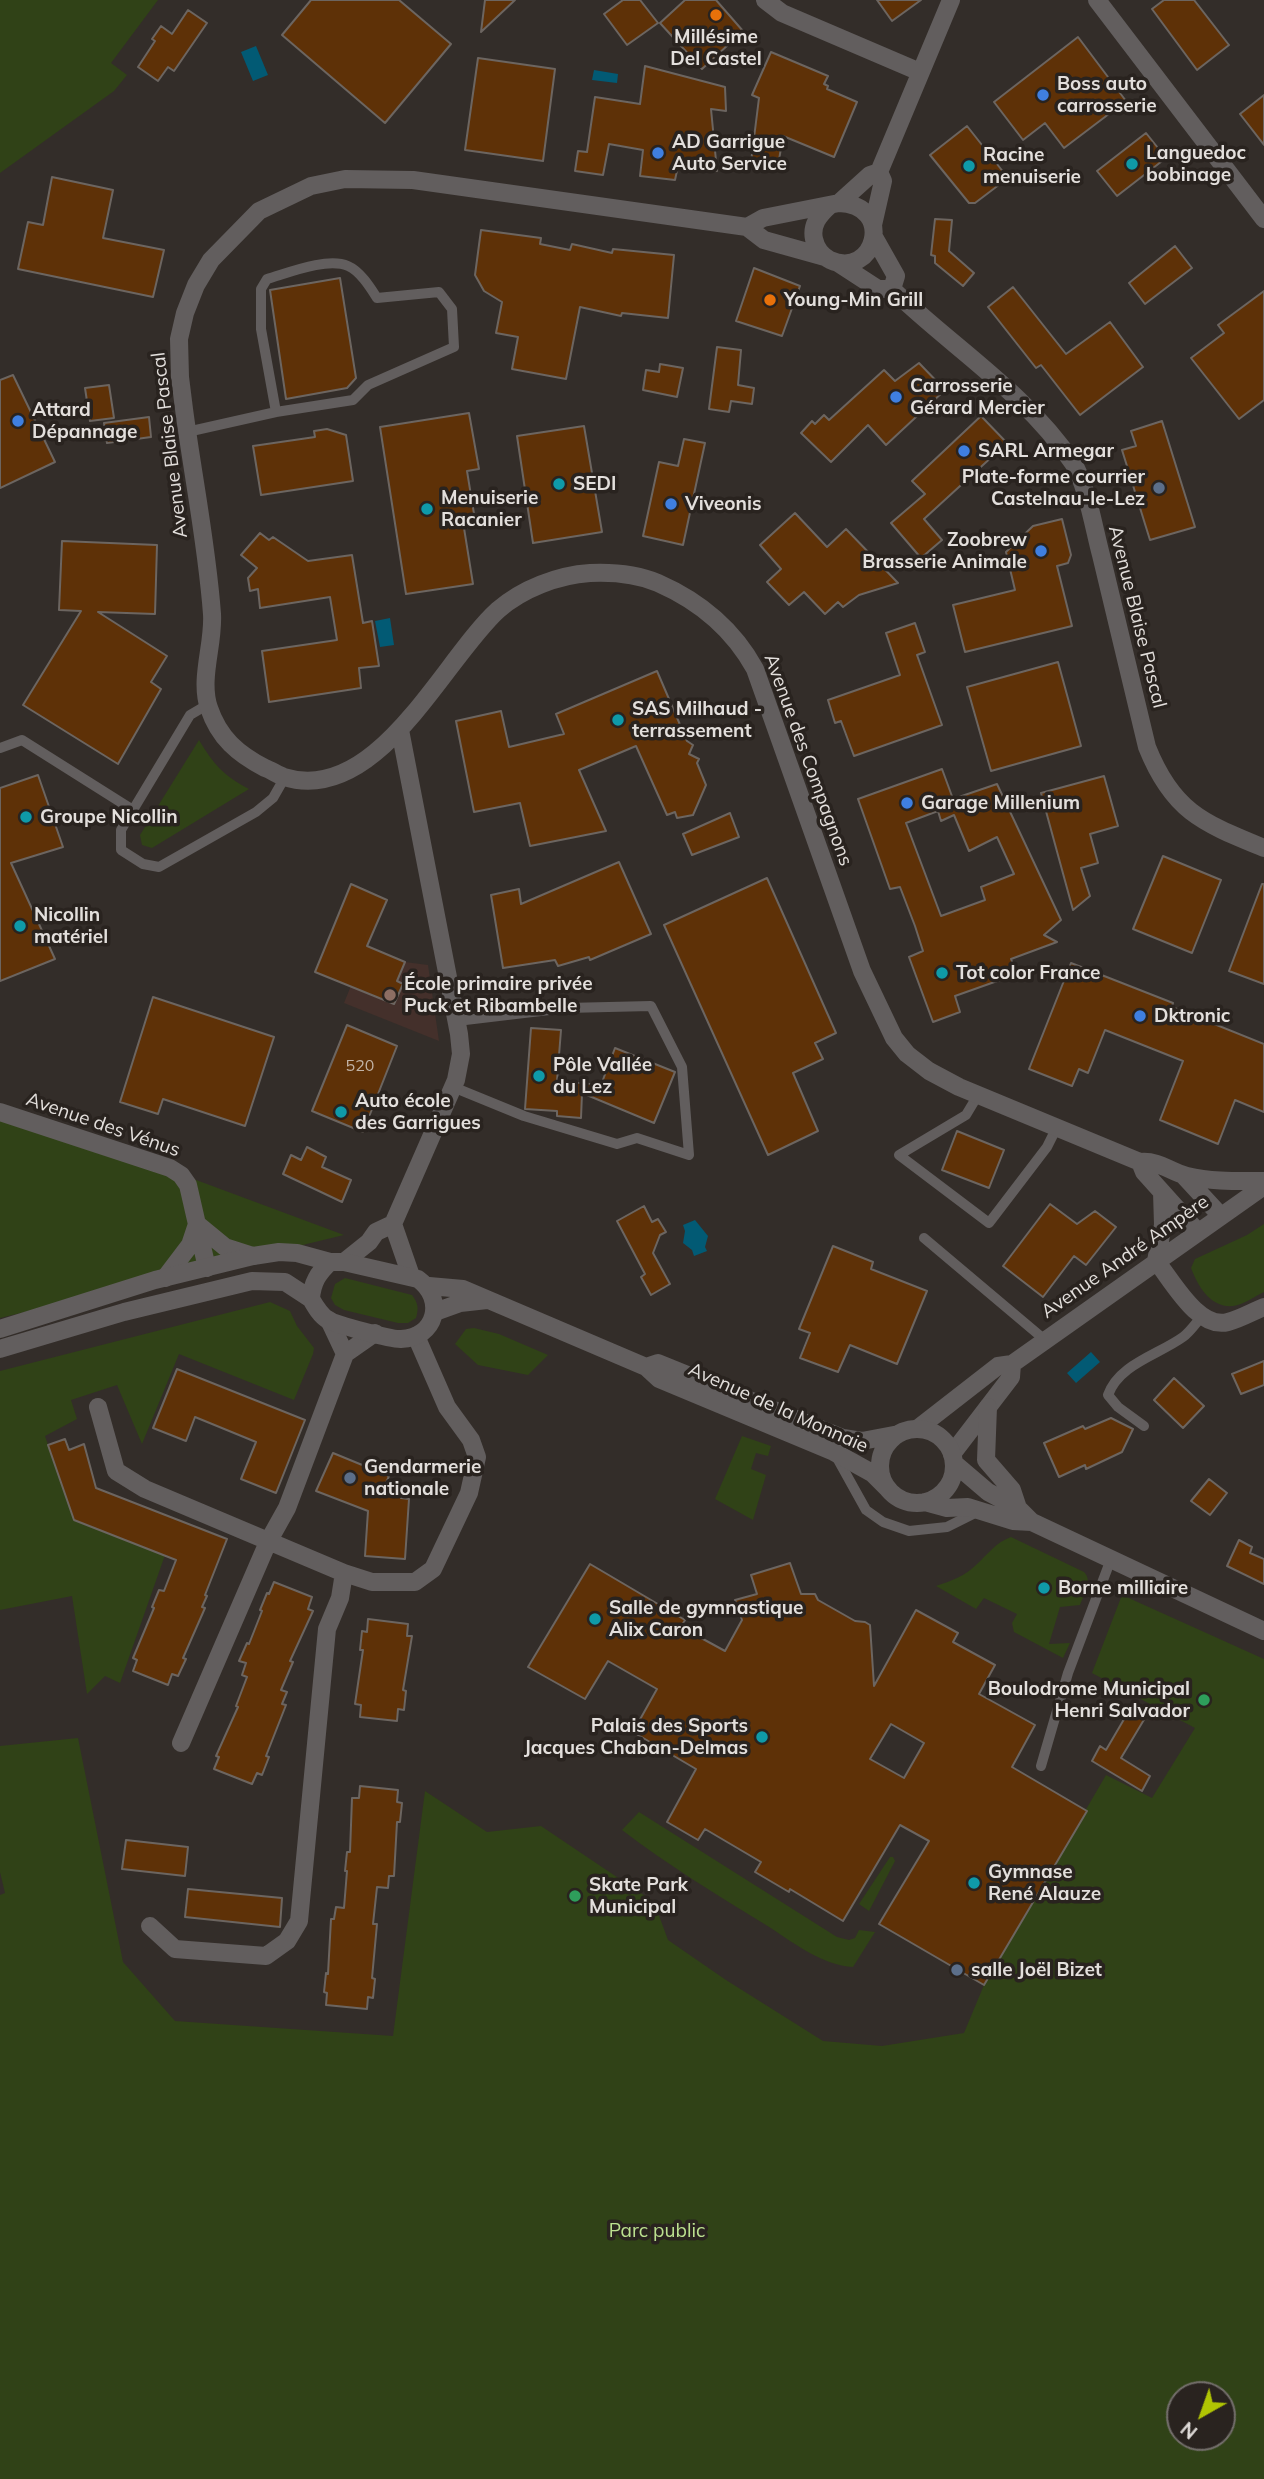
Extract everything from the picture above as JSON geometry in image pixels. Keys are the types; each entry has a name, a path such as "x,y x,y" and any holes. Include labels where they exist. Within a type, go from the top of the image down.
{"street":[{"path":"765,0 782,13 920,72"},
{"path":"879,172 870,175 820,214 814,237 818,248 832,260 850,263 862,258 870,249 883,181 879,172 951,0"},
{"path":"1097,0 1264,219"},
{"name":"Avenue Blaise Pascal","path":"400,730 369,759 340,773 320,779 285,777 245,758 228,744 215,726 207,705 206,684 212,616 180,377 180,339 185,313 196,285 211,260 259,211 311,186 345,179 413,180 747,227 764,240 832,260 878,289 892,289 1024,406 1075,466 1089,505 1147,747 1157,772 1187,811 1209,825 1264,848"},
{"path":"834,205 850,204 869,215 896,276 892,289"},
{"name":"Avenue Blaise Pascal","path":"747,227 763,218 834,205"},
{"name":"Avenue des Compagnons","path":"400,730 482,628 499,610 528,590 576,574 604,573 651,580 679,592 721,624 745,651 755,669 862,971 894,1038 907,1054 929,1071 978,1095 1140,1162 1153,1161 1184,1176 1220,1182 1264,1183"},
{"path":"311,1299 314,1282 337,1262 369,1242 376,1232 393,1224 453,1087 461,1054 457,1021 400,730"},
{"name":"Avenue des Vénus","path":"0,1112 157,1164 181,1175 188,1185 212,1289"},
{"path":"1140,1162 1144,1172 1197,1231"},
{"name":"Avenue des Compagnons","path":"1184,1176 1220,1215"},
{"name":"Avenue André Ampère","path":"917,1429 998,1366 1012,1364 1264,1183"},
{"path":"1162,1192 1163,1225 1156,1261 1191,1307 1215,1322 1226,1323 1264,1307"},
{"path":"165,1278 190,1245 197,1224 225,1247 253,1256"},
{"path":"393,1224 411,1276"},
{"path":"0,1329 165,1278 253,1256 297,1253 411,1276 429,1286 434,1298 435,1312 431,1322 416,1336 400,1339 329,1320"},
{"path":"0,1349 111,1316 253,1281 285,1282 311,1299 329,1320 345,1354"},
{"name":"Avenue de la Monnaie","path":"429,1286 458,1288 646,1367 659,1379 835,1452 872,1473 890,1491"},
{"path":"435,1312 486,1300"},
{"path":"181,1743 268,1542 287,1507 345,1354 375,1333"},
{"path":"98,1407 116,1471 145,1489 344,1573 372,1582 415,1581 433,1569 469,1493 477,1457 471,1440 447,1407 416,1336"},
{"name":"Avenue de la Monnaie","path":"646,1367 659,1363 843,1438 862,1441 899,1434"},
{"name":"Avenue André Ampère","path":"953,1458 1011,1377 1012,1364"},
{"path":"988,1407 986,1460 1012,1490 1018,1508"},
{"path":"925,1502 944,1492 954,1474 953,1458 947,1444 938,1436 917,1429 899,1434 890,1441 881,1461 881,1471 890,1491 900,1499 912,1503 925,1502 947,1508 968,1507 1013,1521 1032,1522"},
{"path":"953,1458 988,1492 1018,1508 1032,1522 1264,1631"},
{"path":"150,1926 175,1949 267,1956 287,1941 299,1921 327,1629 340,1598 344,1573"}],"lane":[{"path":"187,432 276,412 353,400 368,385 454,348 452,309 439,292 377,298 368,284 349,266 328,263 267,279 261,289 261,329 276,412"},
{"path":"207,705 190,715 121,830 121,850 143,864 159,867 256,812 273,798 285,777"},
{"path":"0,748 22,740 133,810"},
{"path":"453,1087 524,1116 617,1144 636,1138 688,1156 682,1067 651,1006 566,1008 457,1021"},
{"path":"978,1095 966,1115 899,1155 989,1223 1047,1147 1057,1128"},
{"path":"924,1238 1045,1340"},
{"path":"1144,1426 1118,1407 1108,1395 1113,1381 1185,1336 1202,1316"},
{"path":"835,1452 866,1510 883,1522 909,1531 947,1527 980,1510"},
{"path":"1041,1766 1068,1673 1111,1559"}],"shaded area":[{"name":"École primaire privée Puck et Ribambelle","path":"367,946 405,962 428,965 439,1041 344,1003"}],"green space":[{"path":"0,0 158,0 111,63 127,75 114,91 0,173"},
{"path":"199,740 220,769 249,789 152,848 142,845 140,835"},
{"path":"0,1107 344,1235 0,1318"},
{"path":"1264,1224 1264,1292 1233,1306 1225,1306 1211,1300 1197,1282 1191,1268 1195,1259 1247,1235"},
{"path":"345,1278 412,1295 417,1306 416,1318 408,1323 398,1323 344,1310 335,1305 331,1298 335,1284"},
{"path":"270,1302 290,1311 297,1326 314,1348 294,1400 179,1354 142,1444 117,1385 71,1400 77,1419 45,1436 74,1520 165,1555 120,1683 105,1676 87,1694 72,1596 0,1610 0,1371"},
{"path":"474,1328 499,1334 548,1355 528,1375 478,1365 455,1344 466,1329"},
{"path":"742,1436 771,1446 768,1456 756,1453 751,1469 766,1475 753,1520 715,1499"},
{"path":"1011,1537 1084,1572 1087,1576 1087,1588 1080,1605 1060,1607 1049,1644 1070,1643 1063,1658 1014,1632 1012,1623 1017,1614 984,1598 976,1609 936,1586 967,1572 996,1546"},
{"name":"Parc public","path":"1122,1595 1264,1659 1264,2479 0,2479 0,1895 5,1893 0,1872 0,1746 78,1738 123,1962 175,2021 393,2036 425,1791 487,1832 541,1826 654,1902 668,1940 726,1980 823,2041 882,2046 964,2033 984,1985 1106,1775 1152,1798 1195,1728 1092,1673"},
{"path":"639,1812 837,1937 849,1940 855,1938 859,1930 875,1932 853,1967 842,1966 819,1957 693,1879 622,1830"},
{"path":"890,1857 895,1861 869,1911 859,1904"}],"water":[{"path":"256,46 268,75 253,81 241,52"},
{"path":"594,70 618,74 617,83 592,80"},
{"path":"390,618 394,645 380,647 375,621"},
{"path":"695,1220 708,1236 705,1247 707,1251 694,1256 692,1250 683,1243 683,1225"},
{"path":"1091,1352 1100,1362 1076,1383 1067,1373"}],"building":[{"path":"311,0 399,0 451,44 385,123 282,35"},
{"path":"485,0 515,0 481,32"},
{"path":"623,0 640,0 658,23 627,45 604,14"},
{"path":"685,0 716,0 743,31 702,69 660,23"},
{"path":"877,0 921,0 892,21"},
{"path":"1164,0 1194,0 1229,45 1197,70 1152,9"},
{"path":"188,10 207,23 174,71 168,67 158,81 138,67 155,41 152,39 161,26 172,34"},
{"name":"Boss auto carrosserie","path":"1078,37 1126,101 1064,148 1045,123 1023,140 994,102"},
{"path":"771,52 828,76 824,84 828,86 827,89 857,102 834,157 783,136 778,166 751,162 759,98 752,95"},
{"path":"478,58 555,69 543,161 465,150"},
{"path":"645,66 725,87 726,111 711,109 717,171 678,166 675,180 640,176 643,150 609,144 603,175 575,171 578,151 587,152 595,97 640,104"},
{"path":"1264,95 1264,145 1240,114"},
{"name":"Racine menuiserie","path":"967,126 1008,178 975,203 969,203 930,155"},
{"name":"Languedoc bobinage","path":"1146,133 1166,158 1117,196 1097,171"},
{"path":"52,177 113,190 103,238 164,250 153,297 18,269 28,222 43,225"},
{"path":"935,219 952,220 949,251 974,273 963,286 935,263 935,256 931,255"},
{"path":"481,230 541,238 540,244 570,250 572,244 612,253 613,249 674,255 668,318 622,313 621,316 580,307 566,379 512,369 518,337 496,333 502,302 484,291 475,275"},
{"path":"1175,246 1192,268 1145,304 1129,283"},
{"path":"754,268 800,286 782,336 736,321"},
{"path":"340,278 356,378 347,388 286,399 270,290"},
{"path":"1013,287 1066,354 1110,322 1143,367 1080,415 1041,365 1036,368 988,307"},
{"path":"1264,291 1264,400 1239,419 1191,358 1224,333 1218,325"},
{"path":"717,347 741,350 738,385 754,388 752,404 731,401 729,412 709,409"},
{"name":"Carrosserie Gérard Mercier","path":"919,363 945,390 886,445 868,425 831,462 801,433 812,421 815,424 824,415 829,420 884,370 895,381"},
{"path":"660,364 683,368 677,397 643,390 646,370 659,372"},
{"name":"Attard Dépannage","path":"13,375 55,462 0,488 0,380"},
{"path":"109,385 114,418 90,421 85,388"},
{"name":"Menuiserie Racanier","path":"469,413 479,469 467,471 476,526 464,528 473,584 406,594 380,427"},
{"path":"981,416 1007,443 924,519 942,540 921,558 891,523 925,494 912,481"},
{"path":"149,417 151,437 107,443 104,423"},
{"name":"Plate-forme courrier Castelnau-le-Lez","path":"1162,421 1195,527 1150,540 1122,450 1136,446 1131,431"},
{"name":"SEDI","path":"584,426 602,532 533,543 517,436"},
{"path":"327,429 346,435 353,481 261,495 253,446 315,437 314,431"},
{"name":"Viveonis","path":"684,439 705,443 683,545 643,536 659,462 678,466"},
{"path":"795,513 827,547 846,529 898,583 859,595 843,607 838,602 825,614 804,592 789,605 767,582 781,569 760,545"},
{"path":"1062,519 1071,555 1068,563 1057,566 1072,626 965,652 953,605 1015,590 1006,552 1033,526"},
{"path":"260,533 269,540 273,537 308,561 352,555 363,623 372,621 379,666 359,668 361,688 269,702 262,651 337,640 330,597 260,608 258,589 250,591 248,578 257,568 241,555"},
{"path":"62,541 157,545 155,614 98,612 167,656 151,682 161,689 118,764 23,705 81,611 59,610"},
{"path":"915,623 925,652 917,655 942,725 854,756 841,721 835,723 828,700 900,675 886,633"},
{"path":"1058,662 1081,746 991,771 967,687"},
{"path":"657,671 687,741 693,745 689,754 699,759 697,763 706,785 693,815 677,818 675,812 667,815 636,746 579,770 606,831 530,846 520,803 474,812 456,721 501,711 509,747 564,734 556,714"},
{"path":"942,769 953,799 997,784 1061,920 1044,935 1057,942 1011,959 1017,974 955,996 960,1012 933,1022 909,957 923,951 915,926 900,887 890,889 858,799","holes":["938,811 941,821 954,815 969,851 997,837 1014,874 981,887 985,900 941,916 906,823"]},
{"path":"38,775 63,847 11,863 55,959 0,981 0,788"},
{"path":"1104,776 1118,826 1090,834 1098,863 1081,868 1090,896 1073,910 1041,793"},
{"path":"730,813 739,837 692,855 683,834"},
{"path":"1163,856 1221,880 1192,953 1133,929"},
{"path":"619,862 651,934 590,960 589,957 558,966 555,960 503,968 491,895 519,889 521,904"},
{"path":"767,878 836,1033 815,1043 823,1059 793,1073 818,1131 768,1155 664,925"},
{"path":"351,884 387,900 367,946 405,962 397,981 403,984 394,1004 315,972"},
{"path":"1264,884 1264,984 1229,971"},
{"path":"1071,963 1173,1003 1172,1007 1264,1044 1264,1112 1235,1100 1218,1144 1160,1120 1183,1061 1105,1030 1088,1073 1079,1069 1072,1086 1029,1069"},
{"path":"153,997 274,1037 245,1126 163,1099 158,1114 120,1102"},
{"path":"347,1025 397,1046 363,1132 312,1111"},
{"path":"531,1028 561,1030 557,1081 601,1085 615,1048 675,1072 654,1123 582,1093 581,1118 557,1116 557,1111 525,1109"},
{"path":"957,1131 1004,1150 989,1188 942,1170"},
{"path":"307,1147 326,1157 322,1167 351,1180 342,1202 283,1174 291,1155 301,1160"},
{"path":"1050,1204 1077,1224 1095,1211 1116,1227 1086,1265 1074,1256 1043,1297 1003,1266"},
{"path":"644,1206 652,1222 658,1219 666,1232 660,1235 653,1253 670,1284 651,1295 641,1277 645,1274 617,1221"},
{"path":"833,1246 873,1262 871,1269 927,1291 897,1364 850,1345 838,1372 800,1358 810,1333 799,1329"},
{"path":"1264,1361 1264,1385 1241,1394 1232,1374"},
{"path":"177,1369 305,1420 276,1493 241,1479 256,1442 195,1417 186,1441 153,1428"},
{"path":"1174,1378 1204,1406 1183,1428 1154,1400"},
{"path":"1111,1418 1133,1429 1122,1452 1086,1469 1085,1465 1059,1477 1044,1443 1083,1426 1085,1429"},
{"path":"65,1439 69,1450 84,1444 96,1488 227,1539 205,1595 207,1596 202,1607 205,1608 183,1658 186,1659 178,1676 172,1674 168,1685 133,1671 137,1660 133,1658 159,1590 164,1591 176,1560 74,1520 48,1445"},
{"path":"333,1453 389,1476 386,1483 402,1489 401,1498 409,1499 405,1559 365,1556 368,1511 316,1491"},
{"path":"1209,1479 1227,1493 1210,1515 1191,1501"},
{"path":"1239,1540 1252,1547 1250,1553 1264,1559 1264,1584 1227,1566"},
{"name":"Palais des Sports Jacques Chaban-Delmas","path":"790,1563 801,1594 815,1594 818,1600 855,1621 870,1625 874,1686 916,1610 958,1633 953,1642 995,1665 979,1694 1035,1725 1012,1767 1087,1811 984,1985 879,1924 929,1841 900,1825 843,1921 790,1889 789,1892 755,1872 761,1862 705,1829 698,1840 667,1822 696,1769 633,1732 657,1689 608,1661 585,1699 528,1667 590,1564 685,1620 681,1627 725,1651 742,1620 735,1600 757,1594 751,1575","holes":["891,1724 924,1743 904,1778 870,1759"]},
{"path":"274,1582 312,1597 308,1609 313,1611 290,1661 293,1662 281,1690 287,1692 282,1704 286,1705 266,1756 269,1757 262,1775 257,1773 252,1784 214,1769 219,1757 216,1756 238,1707 236,1706 247,1677 242,1675 246,1663 239,1661 247,1643 249,1644 262,1611 260,1610"},
{"path":"368,1619 408,1624 407,1636 412,1636 403,1690 406,1691 404,1710 398,1709 397,1721 360,1717 361,1705 355,1704 363,1650 360,1650 362,1631 367,1632"},
{"path":"1130,1709 1145,1718 1121,1758 1150,1776 1142,1791 1092,1761 1100,1746 1106,1750"},
{"path":"360,1786 398,1790 397,1802 402,1803 400,1822 397,1822 394,1876 389,1876 388,1888 377,1887 373,1924 377,1924 372,1978 375,1979 373,1998 368,1997 367,2009 326,2005 327,1993 324,1992 326,1973 328,1974 331,1919 334,1919 336,1907 344,1908 352,1798 359,1798"},
{"path":"126,1840 188,1847 185,1876 122,1869"},
{"path":"188,1889 282,1898 280,1927 185,1917"}],"place":[{"name":"Millésime Del Castel","path":"716,15"},
{"name":"Boss auto carrosserie","path":"1043,95"},
{"name":"AD Garrigue Auto Service","path":"658,153"},
{"name":"Languedoc bobinage","path":"1132,164"},
{"name":"Racine menuiserie","path":"969,166"},
{"name":"Young-Min Grill","path":"770,300"},
{"name":"Carrosserie Gérard Mercier","path":"896,397"},
{"name":"Attard Dépannage","path":"18,421"},
{"name":"SARL Armegar","path":"964,451"},
{"name":"SEDI","path":"559,484"},
{"name":"Plate-forme courrier Castelnau-le-Lez","path":"1159,488"},
{"name":"Viveonis","path":"671,504"},
{"name":"Menuiserie Racanier","path":"427,509"},
{"name":"Zoobrew Brasserie Animale","path":"1041,551"},
{"name":"SAS Milhaud - terrassement","path":"618,720"},
{"name":"Garage Millenium","path":"907,803"},
{"name":"Groupe Nicollin","path":"26,817"},
{"name":"Nicollin matériel","path":"20,926"},
{"name":"Tot color France","path":"942,973"},
{"name":"École primaire privée Puck et Ribambelle","path":"390,995"},
{"name":"Dktronic","path":"1140,1016"},
{"name":"Pôle Vallée du Lez","path":"539,1076"},
{"name":"Auto école des Garrigues","path":"341,1112"},
{"name":"Gendarmerie nationale","path":"350,1478"},
{"name":"Borne milliaire","path":"1044,1588"},
{"name":"Salle de gymnastique Alix Caron","path":"595,1619"},
{"name":"Boulodrome Municipal Henri Salvador","path":"1204,1700"},
{"name":"Palais des Sports Jacques Chaban-Delmas","path":"762,1737"},
{"name":"Gymnase René Alauze","path":"974,1883"},
{"name":"Skate Park Municipal","path":"575,1896"},
{"name":"salle Joël Bizet","path":"957,1970"}]}
